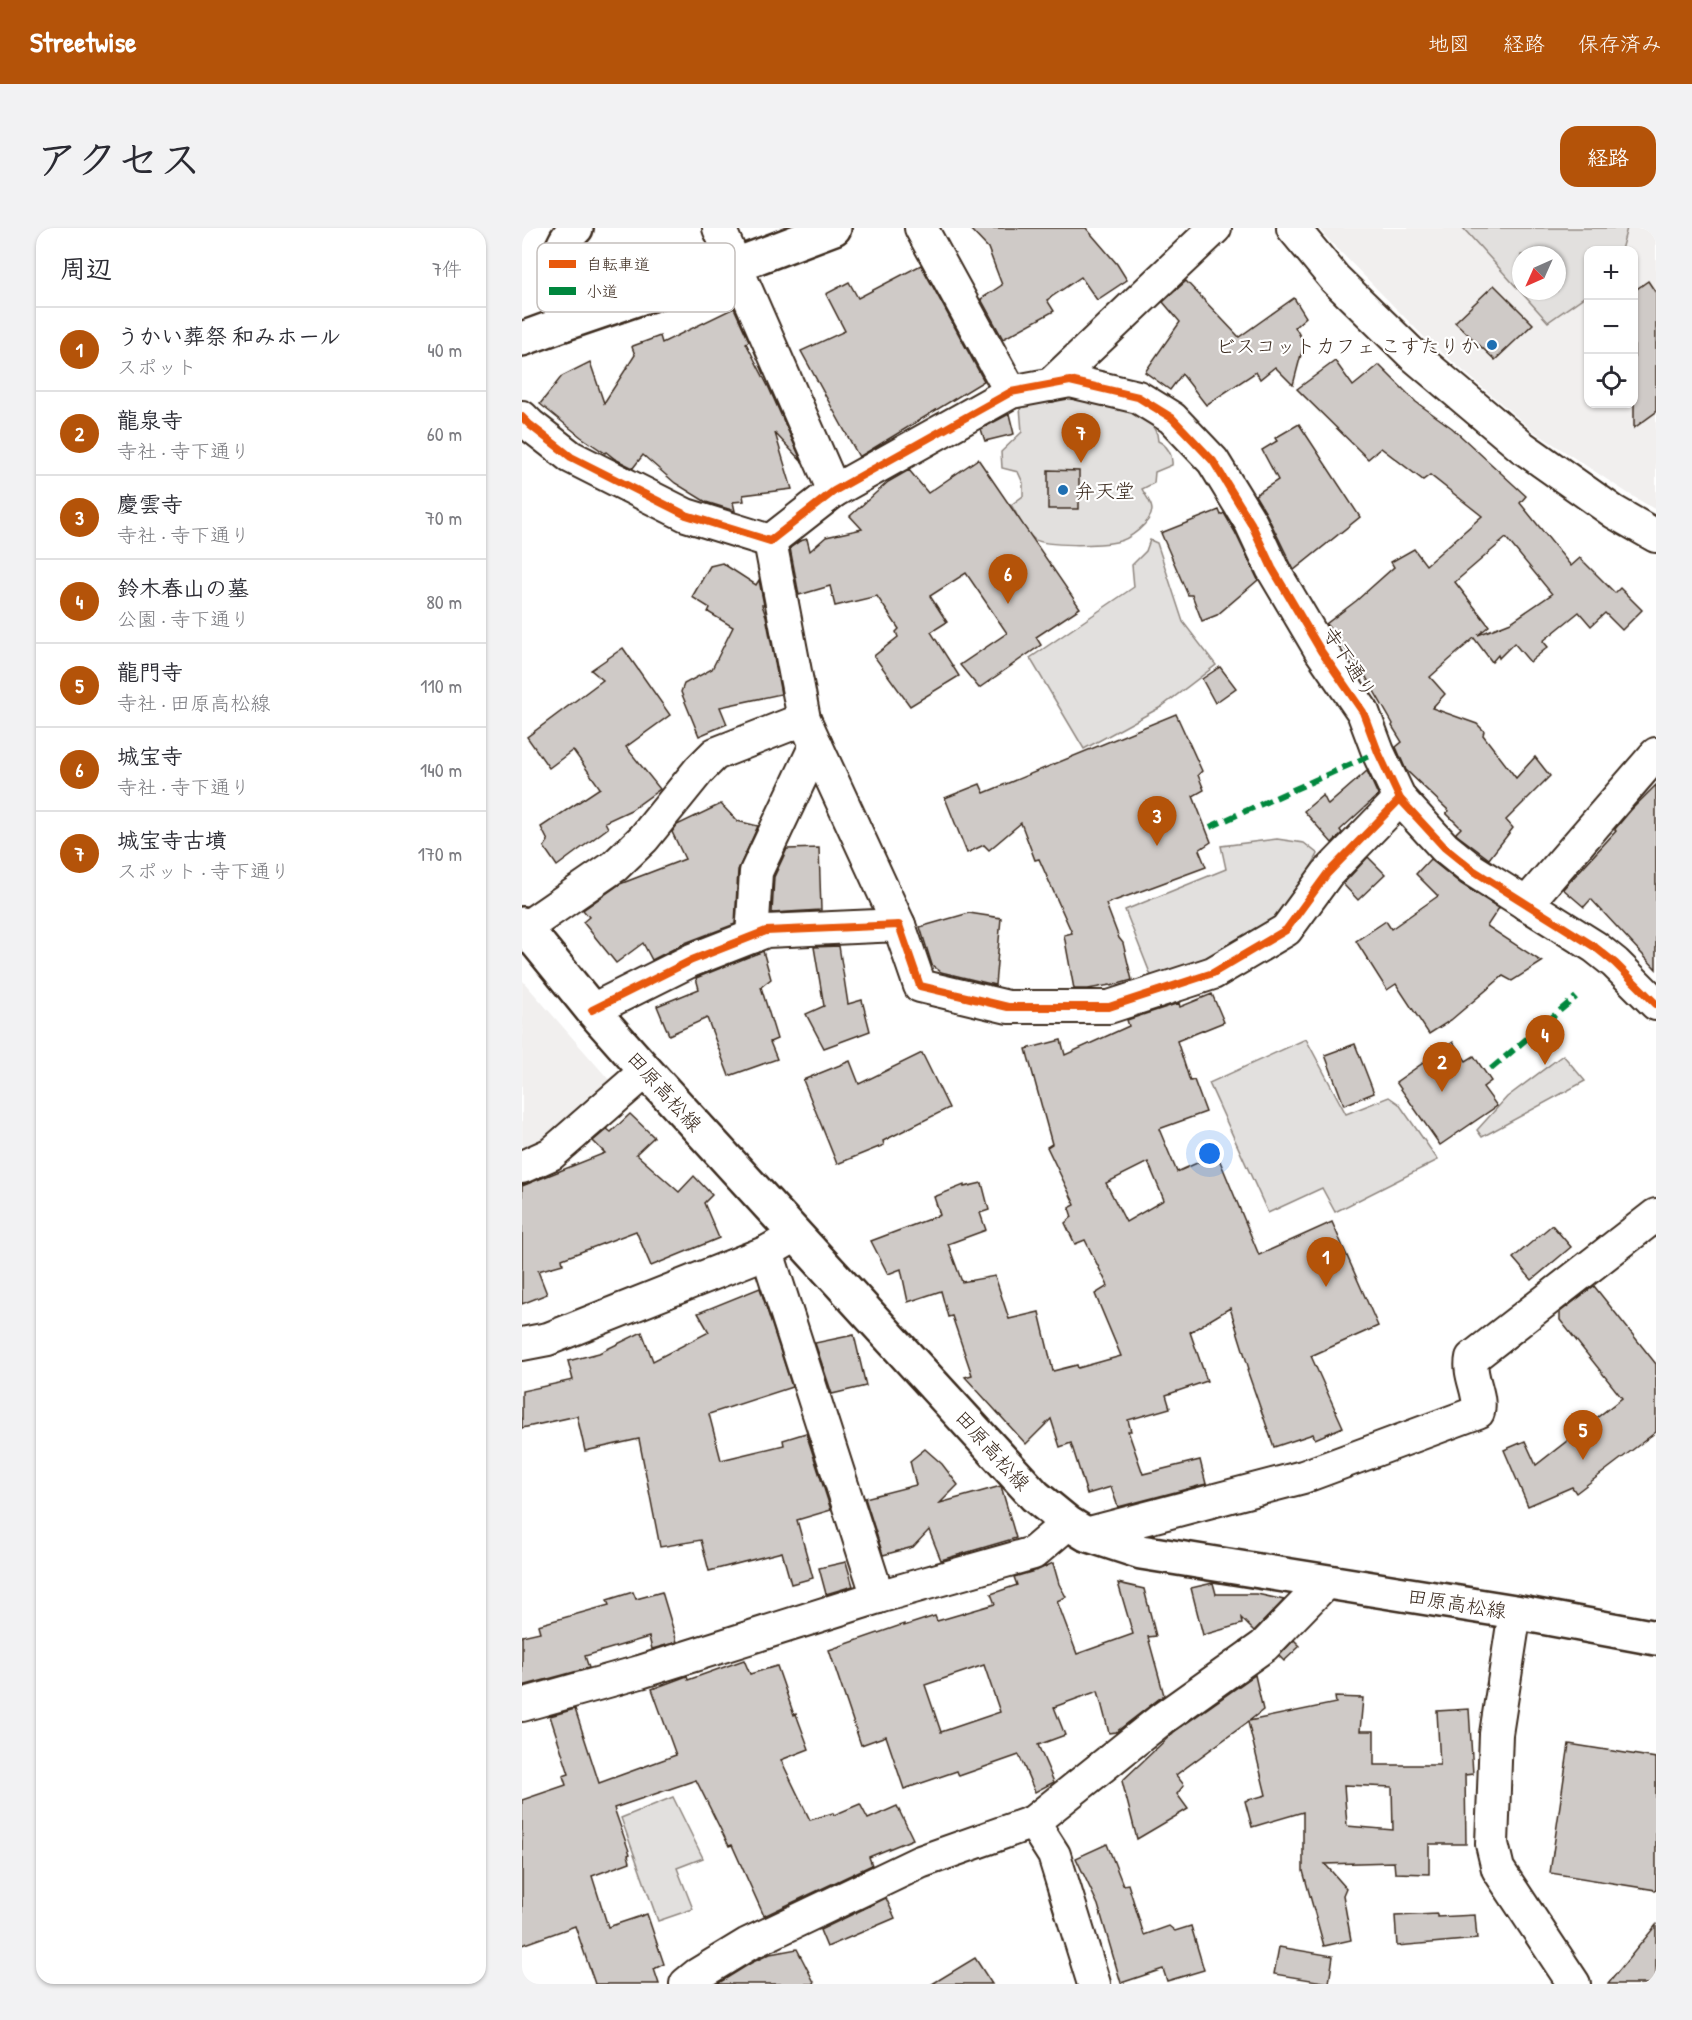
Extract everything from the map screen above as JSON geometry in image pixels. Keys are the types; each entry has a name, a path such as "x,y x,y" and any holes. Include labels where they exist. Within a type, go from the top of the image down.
{"main road":[{"path":"564,243 566,237 576,228"},
{"path":"736,265 834,228"},
{"path":"562,312 563,324"},
{"path":"522,339 598,312"},
{"name":"田原高松線","path":"523,928 646,1071 1035,1496 1077,1529 1141,1552 1515,1612 1656,1638"}],"street":[{"path":"719,228 726,243"},
{"path":"921,228 1011,393"},
{"path":"1050,385 1215,228"},
{"path":"1293,228 1335,279 1413,355 1522,447 1614,512 1656,536"},
{"path":"736,265 834,491"},
{"name":"寺下通り","path":"770,541 834,491 1011,393 1070,381 1138,397 1172,418 1213,461 1251,523 1272,568 1321,651 1363,712 1378,752 1400,799 1445,848 1471,869 1595,947 1615,963 1656,1004"},
{"path":"522,417 571,457 686,515 770,541 810,732 899,925 920,986 1008,1007 1109,1007 1212,973 1286,930 1327,874 1400,799"},
{"path":"523,928 615,866 644,838 699,770 715,754 810,732"},
{"path":"752,937 756,872 810,732"},
{"path":"1526,904 1656,754"},
{"path":"592,1010 692,960 766,931 899,925"},
{"path":"522,1167 551,1154 646,1071"},
{"path":"522,1705 640,1672 878,1597 1033,1553 1077,1529 1303,1477 1478,1413 1480,1404 1470,1366 1472,1358 1656,1215"},
{"path":"522,1344 548,1339 767,1252 796,1235"},
{"path":"767,1252 878,1597"},
{"path":"694,1981 748,1944 920,1862 1033,1822 1163,1718 1264,1646 1326,1582"},
{"path":"1515,1612 1496,1734 1492,1844 1494,1860 1574,1984"},
{"path":"1033,1822 1054,1855 1094,1984"}],"shaded area":[{"path":"1320,228 1656,228 1656,510 1532,430 1425,338 1325,236"},
{"path":"1463,228 1627,228 1622,246 1584,246 1584,297 1548,322 1528,300 1566,300 1566,246 1512,246 1512,282"},
{"path":"1062,389 1146,414 1157,434 1158,441 1167,448 1170,454 1172,465 1155,472 1154,483 1142,489 1152,507 1151,515 1138,530 1121,541 1087,544 1040,542 1027,532 1011,505 1023,496 1023,483 1018,472 1002,468 1001,452 1022,432 1020,407"},
{"path":"1150,540 1157,543 1183,622 1216,665 1161,707 1084,749 1030,658 1134,587 1132,565 1146,551"},
{"path":"1277,839 1304,843 1318,854 1282,920 1213,960 1152,978 1125,910 1226,869 1221,846"},
{"path":"522,980 617,1089 522,1156"},
{"path":"1306,1039 1346,1114 1389,1097 1399,1104 1438,1160 1335,1212 1322,1188 1268,1213 1209,1083"},
{"path":"1563,1055 1585,1081 1482,1137 1477,1130 1507,1097"},
{"path":"673,1797 703,1858 677,1868 693,1909 658,1921 621,1818"}],"building":[{"path":"969,228 1086,228 1117,264 1127,280 1097,300 1081,277 1047,300 1054,311 1003,339 981,299 1002,285 988,248"},
{"path":"921,265 984,381 859,457 801,351 845,331 826,294 849,282 858,298"},
{"path":"1186,281 1239,337 1294,298 1306,317 1295,327 1304,343 1293,385 1275,367 1260,379 1256,372 1206,405 1182,374 1170,390 1145,372 1180,322 1163,302"},
{"path":"1648,281 1656,293 1656,412 1634,428 1634,408 1638,408 1638,288"},
{"path":"1494,285 1533,324 1495,360 1455,322"},
{"path":"735,310 749,341 746,343 802,462 775,433 792,489 743,495 744,501 733,502 735,511 706,502 675,483 643,455 633,468 615,459 581,437 540,404 562,376 590,362 604,403 635,355 632,347 660,336 662,343 726,312"},
{"path":"1335,361 1353,386 1379,365 1416,402 1452,428 1526,496 1520,503 1571,566 1580,558 1615,593 1620,588 1642,610 1622,630 1605,613 1591,626 1579,612 1543,641 1548,647 1530,662 1514,643 1492,662 1474,638 1430,677 1445,694 1432,708 1477,724 1516,778 1535,757 1550,776 1506,820 1513,828 1489,859 1457,835 1456,833 1461,828 1446,813 1449,811 1406,770 1396,747 1402,742 1393,724 1363,672 1326,624 1394,567 1391,562 1414,549 1426,565 1482,516 1430,475 1423,480 1381,448 1368,459 1297,389","holes":["1506,538 1552,594 1511,622 1478,635 1489,626 1455,582"]},
{"path":"1009,414 1014,434 985,441 981,429"},
{"path":"1299,424 1360,517 1294,570 1255,495 1278,480 1262,450 1277,441 1275,438"},
{"path":"978,459 1080,608 1036,637 1041,645 979,688 960,665 1007,633 966,573 930,596 947,622 931,632 959,676 910,706 874,656 898,637 896,632 899,629 877,596 835,606 830,586 799,595 790,548 807,539 810,551 826,537 862,529 850,516 888,482 909,470 928,493"},
{"name":"弁天堂","path":"1048,470 1079,471 1079,509 1048,509"},
{"path":"1219,510 1221,515 1224,513 1235,532 1258,580 1217,615 1202,621 1192,595 1188,595 1161,533"},
{"path":"722,563 756,585 759,580 781,694 720,707 727,724 699,736 681,692 684,684 712,669 733,627 708,612 710,608 692,597 710,566"},
{"path":"623,648 670,715 626,747 660,789 631,810 605,822 608,828 557,866 544,847 548,841 541,827 600,788 573,750 549,768 527,737 603,680 591,670"},
{"path":"1220,667 1236,688 1215,703 1202,679"},
{"path":"1176,714 1202,771 1198,775 1204,790 1193,796 1211,842 1199,850 1206,867 1106,904 1123,943 1132,980 1111,986 1074,989 1064,935 1072,933 1039,859 1035,860 1021,823 989,850 984,845 967,853 945,798 980,784 984,793"},
{"path":"1367,771 1378,795 1340,830 1342,833 1332,843 1304,811 1323,795 1328,805"},
{"path":"1656,785 1656,969 1591,899 1584,907 1563,889 1616,831 1615,829 1631,810"},
{"path":"721,804 737,821 758,826 738,870 735,924 685,943 652,960 643,943 616,963 583,922 589,917 583,910 620,884 685,859 672,832 677,825"},
{"path":"819,848 821,910 772,913 774,877 787,849"},
{"path":"1368,857 1385,874 1358,900 1343,884"},
{"path":"1430,859 1461,884 1499,908 1487,926 1542,962 1512,981 1503,976 1451,1020 1429,1034 1396,984 1387,990 1356,941 1386,921 1391,929 1438,896 1416,874"},
{"path":"969,913 1001,918 995,985 941,972 932,965 920,927"},
{"path":"839,946 848,1004 862,1000 870,1031 824,1048 806,1014 824,1006 814,947"},
{"path":"763,951 771,979 761,987 777,1039 770,1042 777,1059 729,1076 707,1018 669,1035 657,1006 699,989 696,978"},
{"path":"1212,994 1224,1022 1177,1041 1190,1081 1194,1080 1206,1112 1159,1129 1177,1172 1217,1154 1259,1255 1332,1222 1378,1326 1311,1356 1343,1427 1315,1439 1313,1434 1274,1447 1247,1370 1249,1369 1230,1308 1190,1332 1207,1381 1166,1395 1170,1408 1128,1420 1131,1431 1128,1431 1143,1474 1200,1460 1206,1484 1118,1507 1111,1487 1087,1494 1071,1443 1060,1447 1051,1419 1026,1444 965,1377 972,1375 952,1316 948,1317 941,1291 908,1302 901,1269 888,1274 871,1241 940,1215 934,1197 964,1185 964,1187 982,1183 989,1210 980,1213 986,1230 948,1244 962,1282 995,1276 1009,1319 1039,1312 1053,1371 1077,1365 1078,1368 1121,1356 1095,1294 1108,1286 1085,1240 1075,1244 1065,1223 1072,1217 1069,1208 1075,1205 1047,1147 1052,1144 1026,1049 1061,1040 1065,1055 1129,1026 1127,1020 1179,1003 1180,1007","holes":["1148,1162 1164,1200 1126,1222 1106,1183"]},
{"path":"1453,1042 1466,1061 1474,1056 1491,1081 1483,1087 1497,1106 1440,1145 1396,1082"},
{"path":"1355,1044 1374,1093 1344,1105 1325,1055"},
{"path":"922,1053 949,1108 883,1141 884,1145 837,1164 803,1080 850,1061 859,1084"},
{"path":"630,1114 654,1137 636,1154 679,1192 694,1176 712,1195 704,1203 719,1238 651,1266 636,1231 562,1259 563,1264 538,1271 547,1294 522,1304 522,1186 605,1153 593,1141 607,1129 611,1132"},
{"path":"1552,1225 1571,1247 1532,1280 1513,1258"},
{"path":"1594,1286 1656,1364 1656,1432 1576,1493 1572,1487 1528,1506 1504,1450 1525,1441 1536,1465 1622,1398 1560,1320 1560,1312"},
{"path":"760,1288 792,1387 709,1414 721,1460 784,1445 783,1440 806,1433 831,1510 797,1520 813,1578 791,1584 782,1552 709,1571 701,1540 660,1547 639,1439 585,1451 577,1416 522,1428 522,1391 573,1380 568,1361 599,1353 642,1332 653,1361 709,1332 698,1313"},
{"path":"854,1335 866,1386 832,1394 815,1343"},
{"path":"925,1449 942,1464 958,1485 940,1503 1001,1486 1016,1538 941,1560 929,1530 913,1547 883,1555 865,1498 916,1485 910,1461"},
{"path":"846,1562 853,1586 826,1594 819,1568"},
{"path":"1053,1563 1059,1584 1066,1597 1057,1601 1077,1654 1133,1634 1118,1583 1144,1589 1156,1636 1148,1637 1164,1695 1116,1732 1109,1733 1098,1691 1054,1707 1065,1735 1038,1745 1054,1782 1035,1792 1019,1755 959,1776 957,1771 904,1789 886,1736 861,1745 829,1650 904,1624 904,1626 935,1616 937,1621 995,1604 991,1594 1017,1585 1014,1577","holes":["984,1665 1000,1712 941,1732 925,1685"]},
{"path":"1213,1583 1216,1594 1257,1594 1284,1600 1254,1631 1241,1618 1242,1624 1203,1635 1191,1588"},
{"path":"633,1592 636,1599 662,1592 677,1642 652,1649 649,1637 585,1656 589,1668 522,1686 522,1636 540,1632 538,1625 609,1605 607,1600"},
{"path":"1294,1640 1300,1646 1284,1661 1279,1656"},
{"path":"744,1660 750,1674 777,1666 809,1749 781,1760 810,1820 833,1813 834,1815 860,1804 868,1819 897,1806 913,1839 869,1857 872,1865 764,1916 732,1845 729,1846 696,1780 614,1808 630,1854 628,1855 630,1862 592,1876 608,1927 647,1914 664,1964 654,1969 659,1984 595,1984 575,1926 522,1945 522,1800 566,1785 563,1776 569,1774 550,1716 575,1709 599,1783 676,1755 652,1689 687,1676 688,1680"},
{"path":"1255,1675 1263,1710 1249,1721 1336,1703 1335,1697 1363,1698 1360,1731 1374,1731 1374,1765 1440,1765 1437,1711 1469,1709 1473,1774 1465,1775 1466,1844 1429,1844 1429,1874 1395,1873 1394,1862 1325,1864 1346,1888 1343,1895 1351,1940 1324,1946 1303,1871 1303,1812 1252,1827 1245,1801 1266,1795 1248,1722 1176,1775 1184,1785 1177,1794 1188,1809 1137,1839 1122,1781 1174,1732","holes":["1344,1785 1392,1787 1393,1830 1347,1826"]},
{"path":"1569,1744 1656,1758 1656,1890 1550,1873"},
{"path":"1107,1844 1123,1885 1128,1884 1144,1935 1169,1926 1175,1931 1191,1926 1204,1970 1167,1981 1163,1969 1121,1983 1098,1905 1076,1858"},
{"path":"886,1898 895,1918 827,1947 820,1930"},
{"path":"1437,1914 1437,1917 1475,1915 1477,1939 1397,1946 1395,1916"},
{"path":"1656,1925 1656,1984 1608,1984"},
{"path":"1279,1947 1333,1956 1329,1983 1274,1974"},
{"path":"797,1949 815,1984 717,1984 770,1954"},
{"path":"975,1958 992,1984 932,1984"}],"marked path":[{"path":"1210,827 1378,752"},
{"path":"1491,1069 1576,997"}],"cycle path":[{"path":"522,417 571,457 686,515 770,541 834,491 1011,392 1070,381 1138,397 1172,418 1213,461 1251,523 1272,568 1321,651 1363,712 1378,752 1400,799 1445,848 1471,869 1595,947 1615,963 1656,1004"},
{"path":"592,1010 692,960 766,931 899,925 920,986 1008,1007 1109,1007 1213,973 1286,930 1327,874 1400,799"}],"place":[{"name":"ビスコットカフェ こすたりか","path":"1492,345"},
{"name":"城宝寺古墳","path":"1081,463"},
{"name":"弁天堂","path":"1063,490"},
{"name":"城宝寺","path":"1008,604"},
{"name":"慶雲寺","path":"1157,846"},
{"name":"鈴木春山の墓","path":"1545,1065"},
{"name":"龍泉寺","path":"1442,1092"},
{"name":"うかい葬祭 和みホール","path":"1326,1287"},
{"name":"龍門寺","path":"1583,1460"}]}
